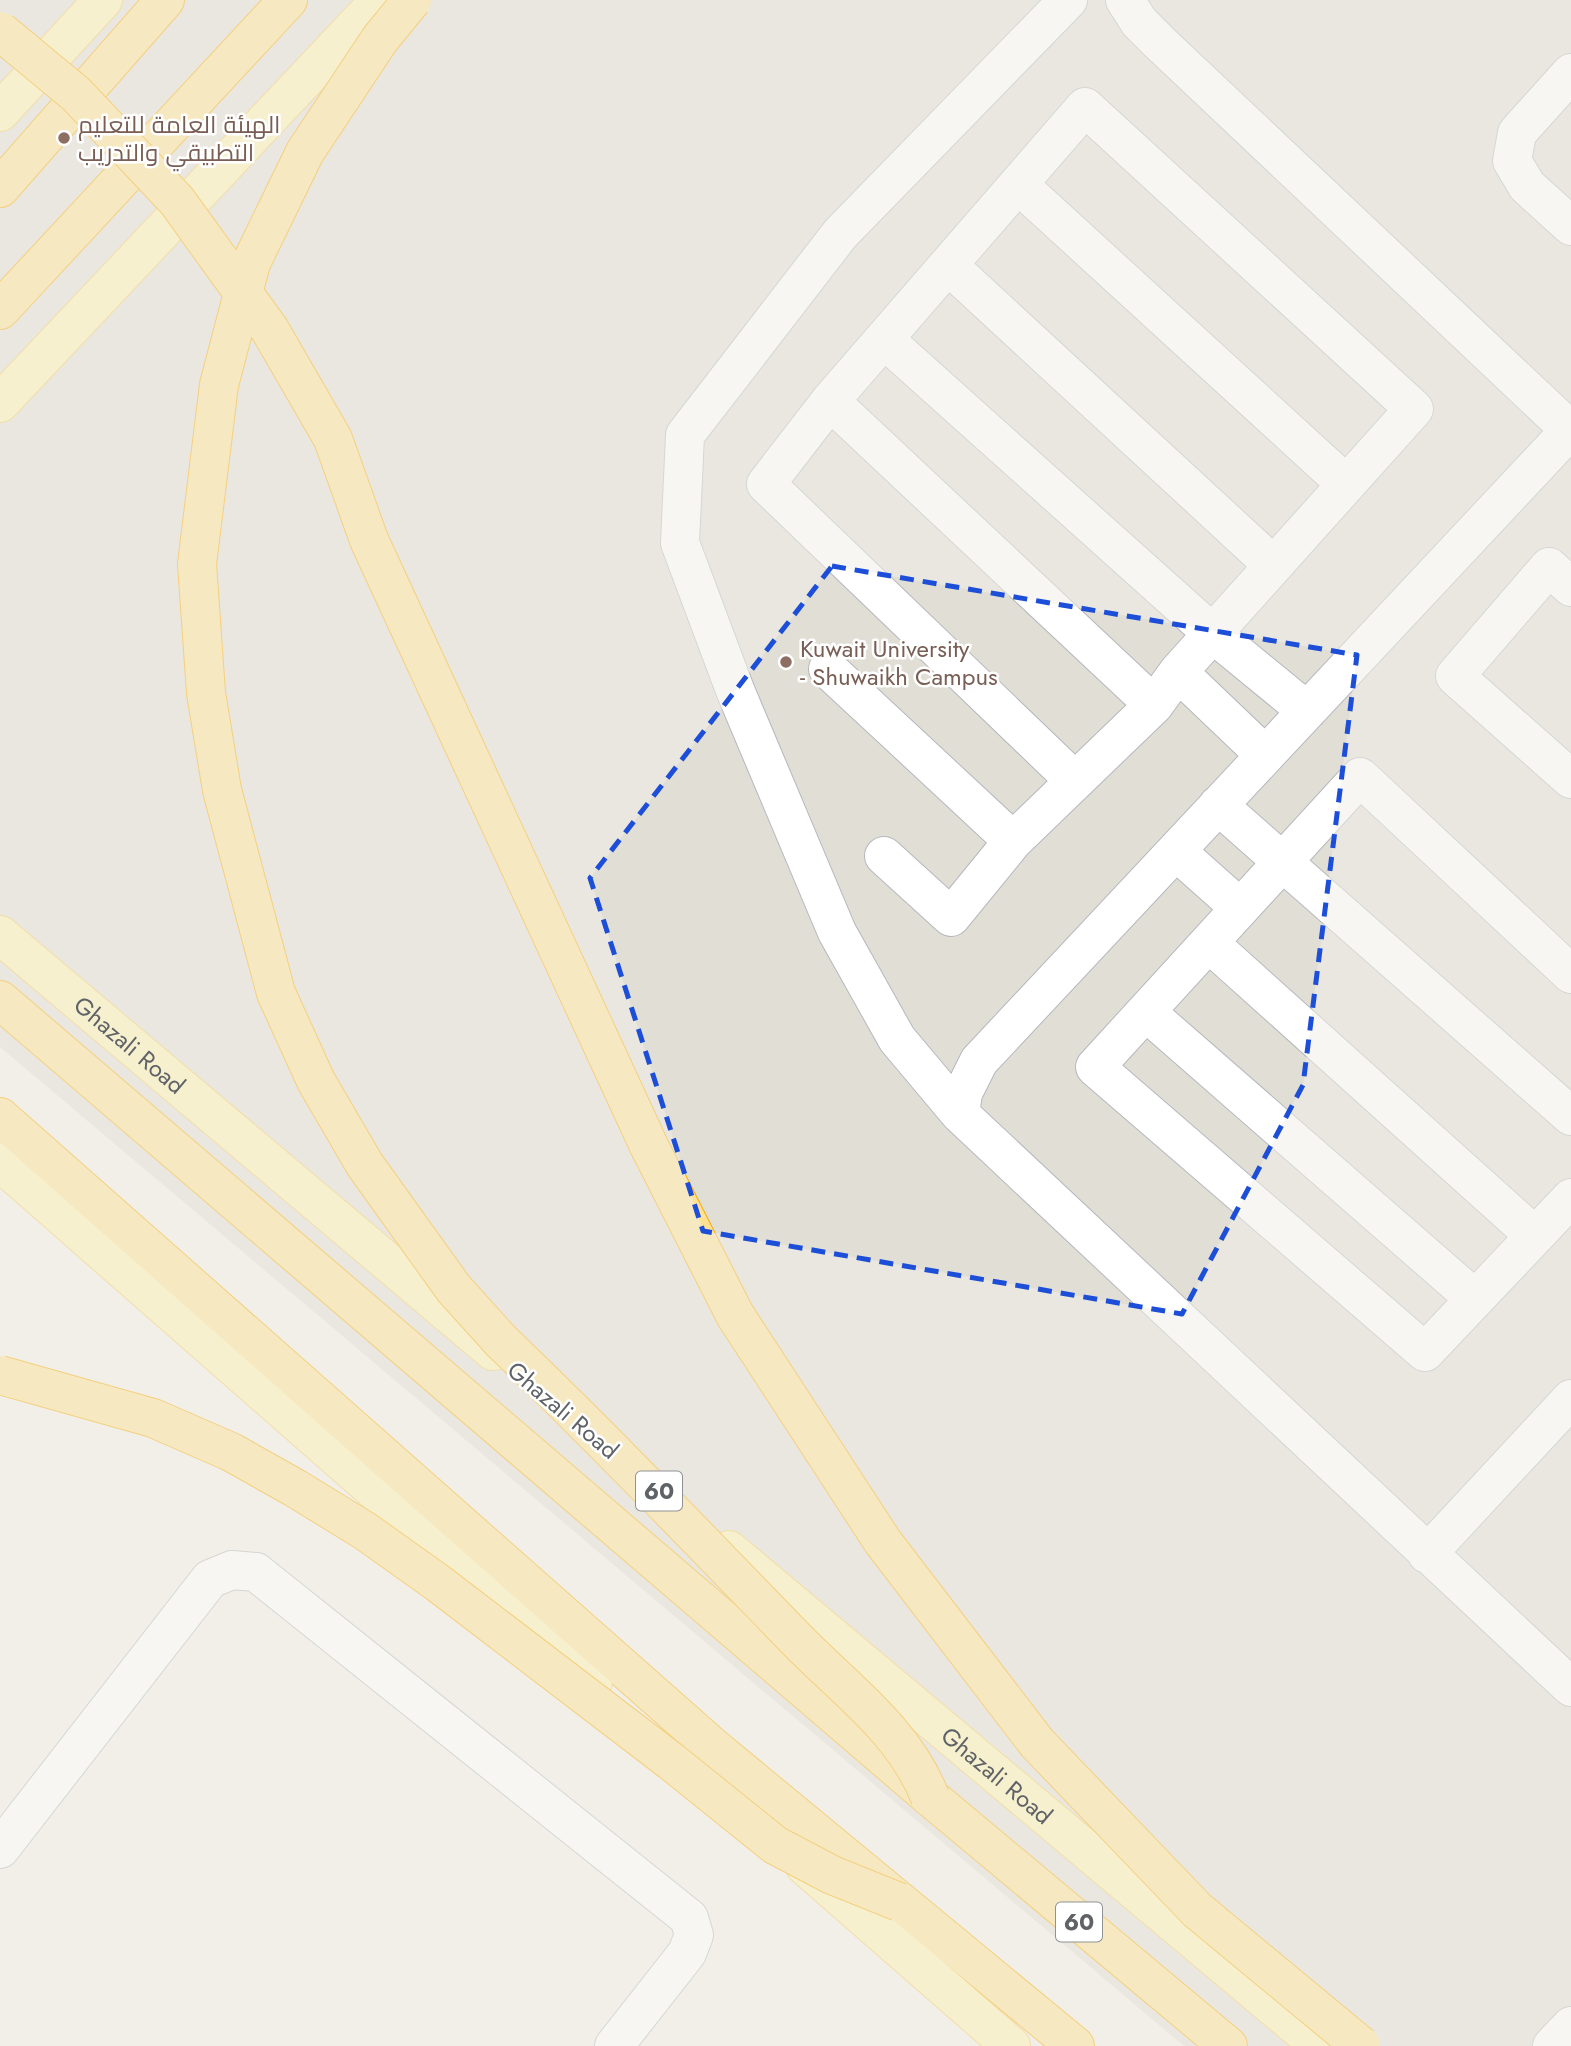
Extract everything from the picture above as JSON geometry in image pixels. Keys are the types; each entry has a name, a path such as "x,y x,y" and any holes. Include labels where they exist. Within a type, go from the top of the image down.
{"highway":[{"path":"0,188 166,0"},
{"path":"0,310 288,0"},
{"path":"412,0 380,39 305,152 251,263 219,384 197,565 205,680 222,790 276,993 316,1081 365,1165 454,1289 501,1341 825,1669 894,1734 917,1766 930,1797"},
{"path":"0,32 76,94 177,201 270,330 333,439 375,553 579,997 698,1243 735,1315 883,1542 1037,1743 1197,1910 1361,2046"},
{"name":"Ghazali Road","path":"0,1000 930,1797"},
{"path":"0,1117 714,1748 1075,2046"},
{"path":"0,1375 153,1418 231,1452 295,1488 365,1531 438,1583 672,1762 775,1845 832,1875 900,1902"},
{"name":"60","path":"930,1797 1228,2046"}],"main road":[{"path":"0,112 103,0"},
{"path":"0,403 380,0"},
{"name":"Ghazali Road","path":"0,934 1320,2046"},
{"path":"0,1162 1011,2046"}],"lane":[{"path":"1068,0 840,234 685,435 680,543 735,690 837,932 897,1039 960,1114 1571,1687"},
{"path":"960,1114 963,1093 979,1061 1571,430 1160,43 1139,22 1125,0"},
{"path":"1571,73 1517,132 1512,161 1527,186 1571,226"},
{"path":"884,856 951,917 1013,841 1154,705 1178,672 1414,409 1085,107 886,341 830,401 766,484 1074,780"},
{"path":"1018,185 1346,484"},
{"path":"949,266 1273,565"},
{"path":"886,341 1212,634 1307,711"},
{"path":"830,401 1154,705"},
{"path":"1571,587 1549,567 1455,676 1571,779"},
{"path":"828,668 1013,841"},
{"path":"1178,672 1265,755"},
{"path":"1571,974 1360,777 1095,1067 1425,1352 1571,1198"},
{"path":"1218,806 1571,1116"},
{"path":"1177,852 1240,908"},
{"path":"1209,943 1535,1236"},
{"path":"1146,1012 1475,1299"},
{"path":"1427,1553 1571,1399"},
{"path":"0,1849 210,1579 232,1570 256,1572 689,1918 694,1935 687,1953 614,2046"},
{"path":"1552,2046 1571,2026"}],"highlighted area":[{"path":"832,566 1357,655 1303,1085 1182,1314 703,1231 590,878"}],"shaded area":[{"name":"Kuwait University - Shuwaikh Campus","path":"0,0 1571,0 1571,2046 1184,2046 0,1047"}],"place":[{"name":"الهيئة العامة للتعليم التطبيقي والتدريب","path":"64,138"},
{"name":"Kuwait University - Shuwaikh Campus","path":"786,662"}]}
